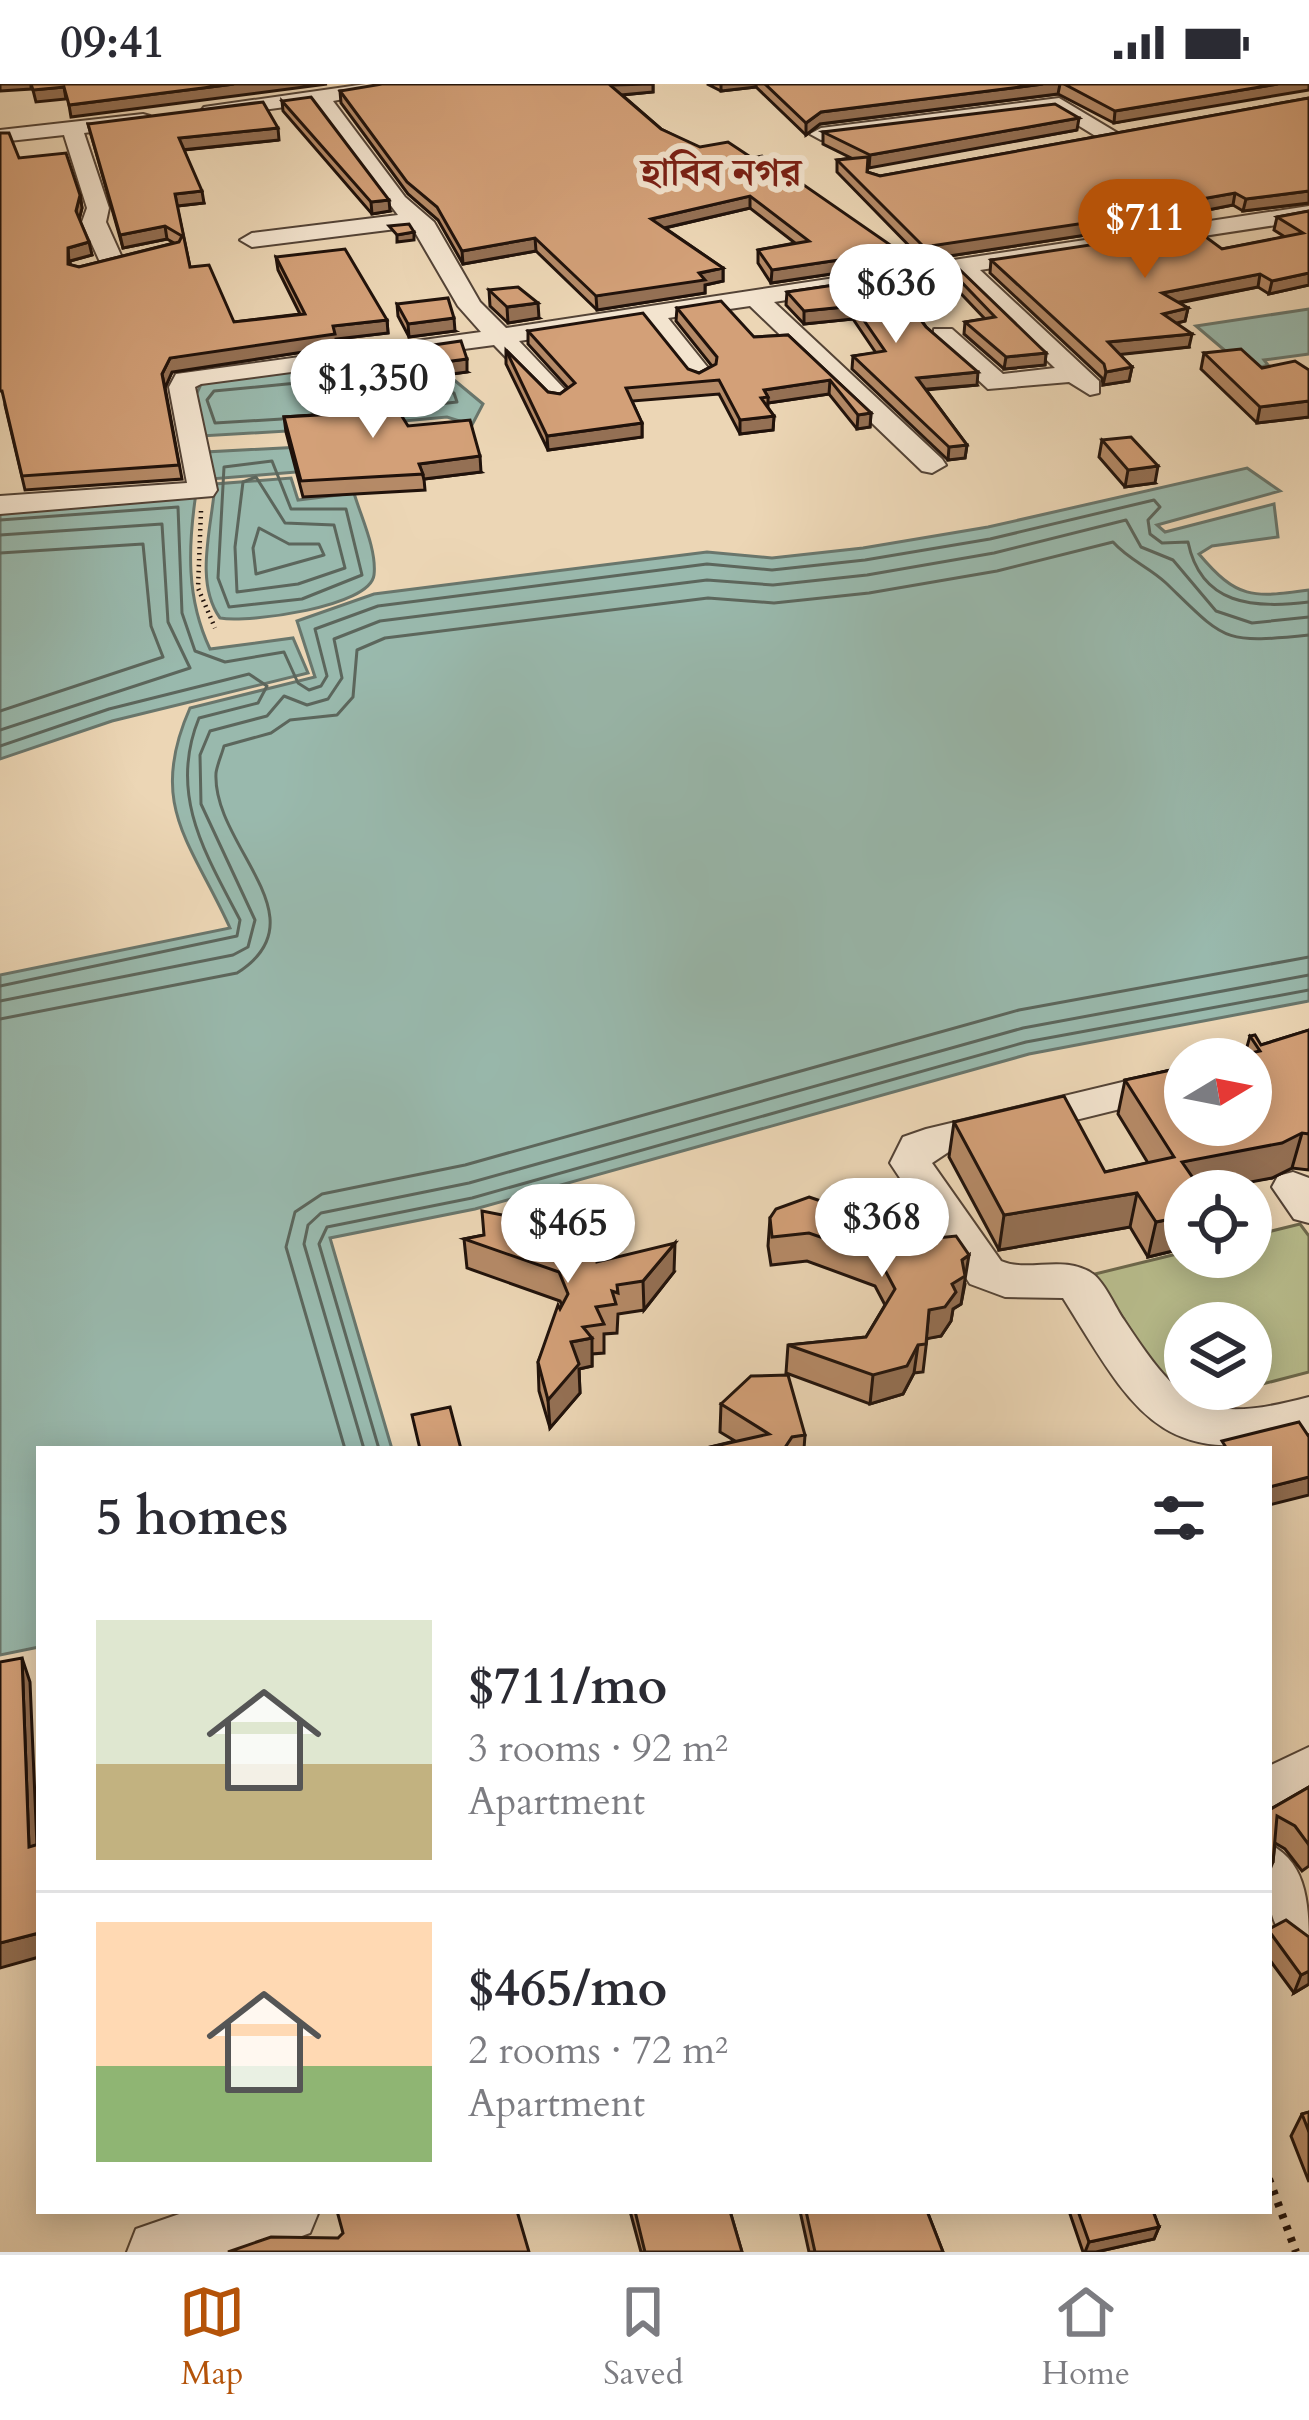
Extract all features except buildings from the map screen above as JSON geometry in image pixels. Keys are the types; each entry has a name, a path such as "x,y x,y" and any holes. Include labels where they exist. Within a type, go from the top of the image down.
{"street":[{"path":"0,136 185,115 270,94 320,97 412,84"},
{"path":"320,97 414,220 426,226 470,306 558,396"},
{"path":"821,134 1059,104 1122,133 1068,143"},
{"path":"72,128 98,208 94,222 112,262"},
{"path":"0,505 202,490 182,387 185,380 1309,213"},
{"path":"252,240 414,220"},
{"path":"82,269 147,255"},
{"path":"943,334 997,383 1082,380 961,265"},
{"path":"755,296 932,465"},
{"path":"649,311 700,374"},
{"path":"364,357 373,384"},
{"path":"1164,1085 941,1139 917,1147 911,1163 980,1269 999,1280 1063,1278 1078,1286 1172,1415 1208,1425 1258,1426 1309,1414"},
{"path":"1272,1793 1309,1771"},
{"path":"1272,1874 1309,1927"},
{"path":"159,2252 279,2214"},
{"path":"303,2214 311,2252"}],"path":[{"path":"202,490 197,562 206,619 215,628"},
{"path":"1272,2188 1297,2252"}],"green space":[{"path":"1300,1224 1309,1236 1309,1372 1272,1382 1272,1302 1164,1302 1164,1382 1095,1274 1164,1257 1164,1278 1272,1278 1272,1231"}],"water":[{"path":"1309,309 1309,354 1264,360 1268,365 1249,371 1196,326"},
{"path":"417,360 427,379 453,379 483,404 472,425 447,417 404,421 376,365"},
{"path":"308,369 330,424 357,467 211,479 206,452 320,446 320,429 201,436 194,399 203,380"},
{"path":"1247,468 1280,491 1157,525 1165,532 1274,504 1278,537 1212,546 1199,554 1224,580 1247,592 1309,590 1309,1001 1029,1054 475,1209 330,1238 391,1446 36,1446 36,1648 0,1655 0,975 230,928 189,846 173,798 178,742 190,708 315,677 297,621 374,594 707,552 772,558 988,527"},
{"path":"291,478 298,500 354,493 371,544 374,575 367,586 331,604 280,615 220,618 212,604 206,571 215,484"},
{"path":"196,493 191,572 210,649 293,638 308,673 112,721 0,759 0,509"}],"district":[{"name":"হাবিব নগর","path":"721,171"}]}
